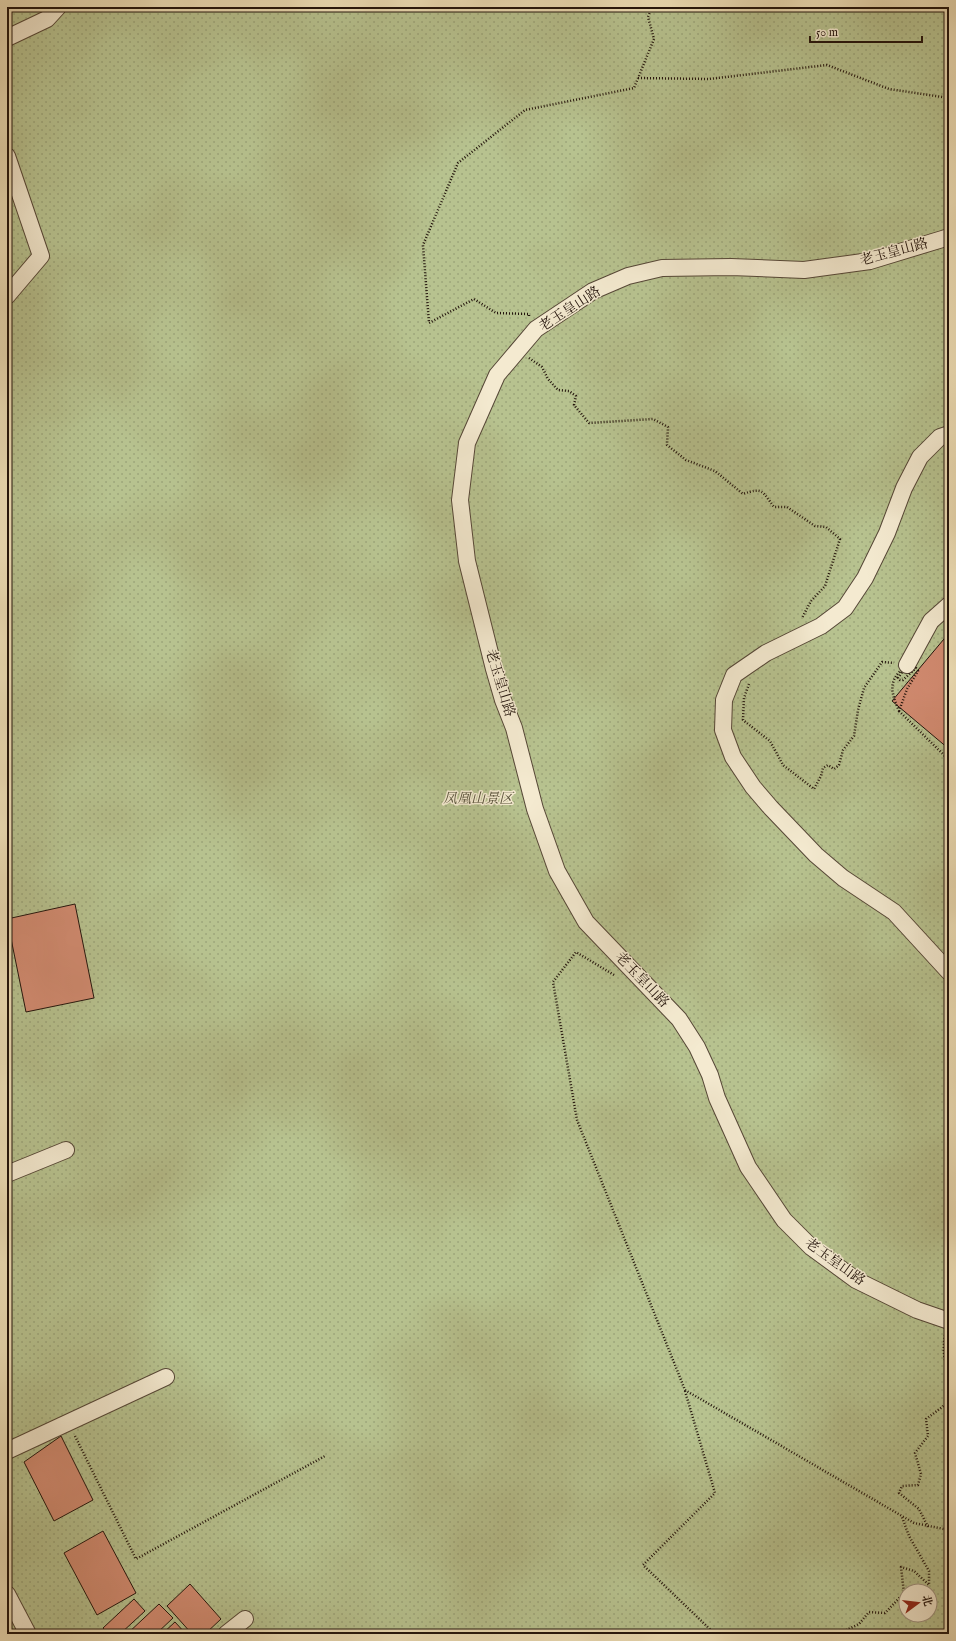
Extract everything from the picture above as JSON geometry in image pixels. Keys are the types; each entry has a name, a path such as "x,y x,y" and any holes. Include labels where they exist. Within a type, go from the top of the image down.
{"street":[{"path":"7,38 47,19 58,7"},
{"path":"7,156 41,256 7,296"},
{"name":"老玉皇山路","path":"947,1326 856,1280 811,1247 784,1220 748,1167 717,1098 710,1075 690,1036 679,1019 586,922 557,871 534,809 514,728 503,700 494,669 467,561 460,500 467,443 496,375 536,329 593,291 628,276 662,268 731,267 804,270 870,261 949,237"},
{"path":"949,434 940,437 920,457 904,488 887,533 868,571 845,608 822,626 797,636 766,653 734,674 724,700 723,730 733,758 753,786 816,855 843,878 894,912 949,972"},
{"path":"902,664 932,621 949,605"},
{"path":"7,1174 66,1150"},
{"path":"7,1451 15,1445 68,1423 166,1377"},
{"path":"7,1594 28,1634"},
{"path":"226,1634 245,1619"}],"path":[{"path":"536,329 529,314 496,313 474,299 428,322 423,244 458,164 525,110 634,88 654,39 648,17 652,7"},
{"path":"638,78 709,79 827,65 889,89 949,98"},
{"path":"526,356 542,367 548,379 558,390 569,391 576,396 574,405 589,423 653,420 668,427 667,445 686,460 715,471 743,494 757,489 762,491 774,507 787,507 815,526 826,527 840,539 825,586 811,601 802,618 797,636"},
{"path":"750,682 744,698 744,720 770,741 783,765 814,789 821,776 823,768 828,765 834,769 839,765 843,750 854,736 858,710 864,688 882,662 902,664"},
{"path":"902,664 896,673 892,684 893,698 899,711 949,760"},
{"path":"899,711 907,688 918,670 916,668 903,680 900,680 898,678 902,664"},
{"path":"617,977 576,952 553,982 577,1120 685,1390 715,1492 643,1565 715,1634"},
{"path":"947,1326 944,1346 946,1364 949,1370"},
{"path":"685,1390 914,1523 949,1530"},
{"path":"928,1527 919,1508 899,1493 902,1486 918,1485 921,1474 915,1453 928,1436 926,1419 949,1402"},
{"path":"68,1423 136,1559 325,1456"},
{"path":"838,1634 859,1624 868,1612 885,1613 904,1593 901,1567 914,1571 929,1585 929,1571 909,1536 902,1516"}],"green space":[{"name":"凤凰山景区","path":"7,7 949,7 949,1634 7,1634"}],"building":[{"path":"949,633 949,749 892,701"},
{"path":"75,904 94,998 26,1012 7,919"},
{"path":"61,1436 93,1500 54,1521 24,1462"},
{"path":"103,1531 136,1593 97,1615 64,1553"},
{"path":"190,1584 221,1619 205,1634 192,1634 167,1606"},
{"path":"134,1599 145,1611 120,1634 108,1634 103,1628"},
{"path":"159,1604 173,1618 156,1634 127,1634"},
{"path":"175,1622 186,1634 162,1634"}]}
